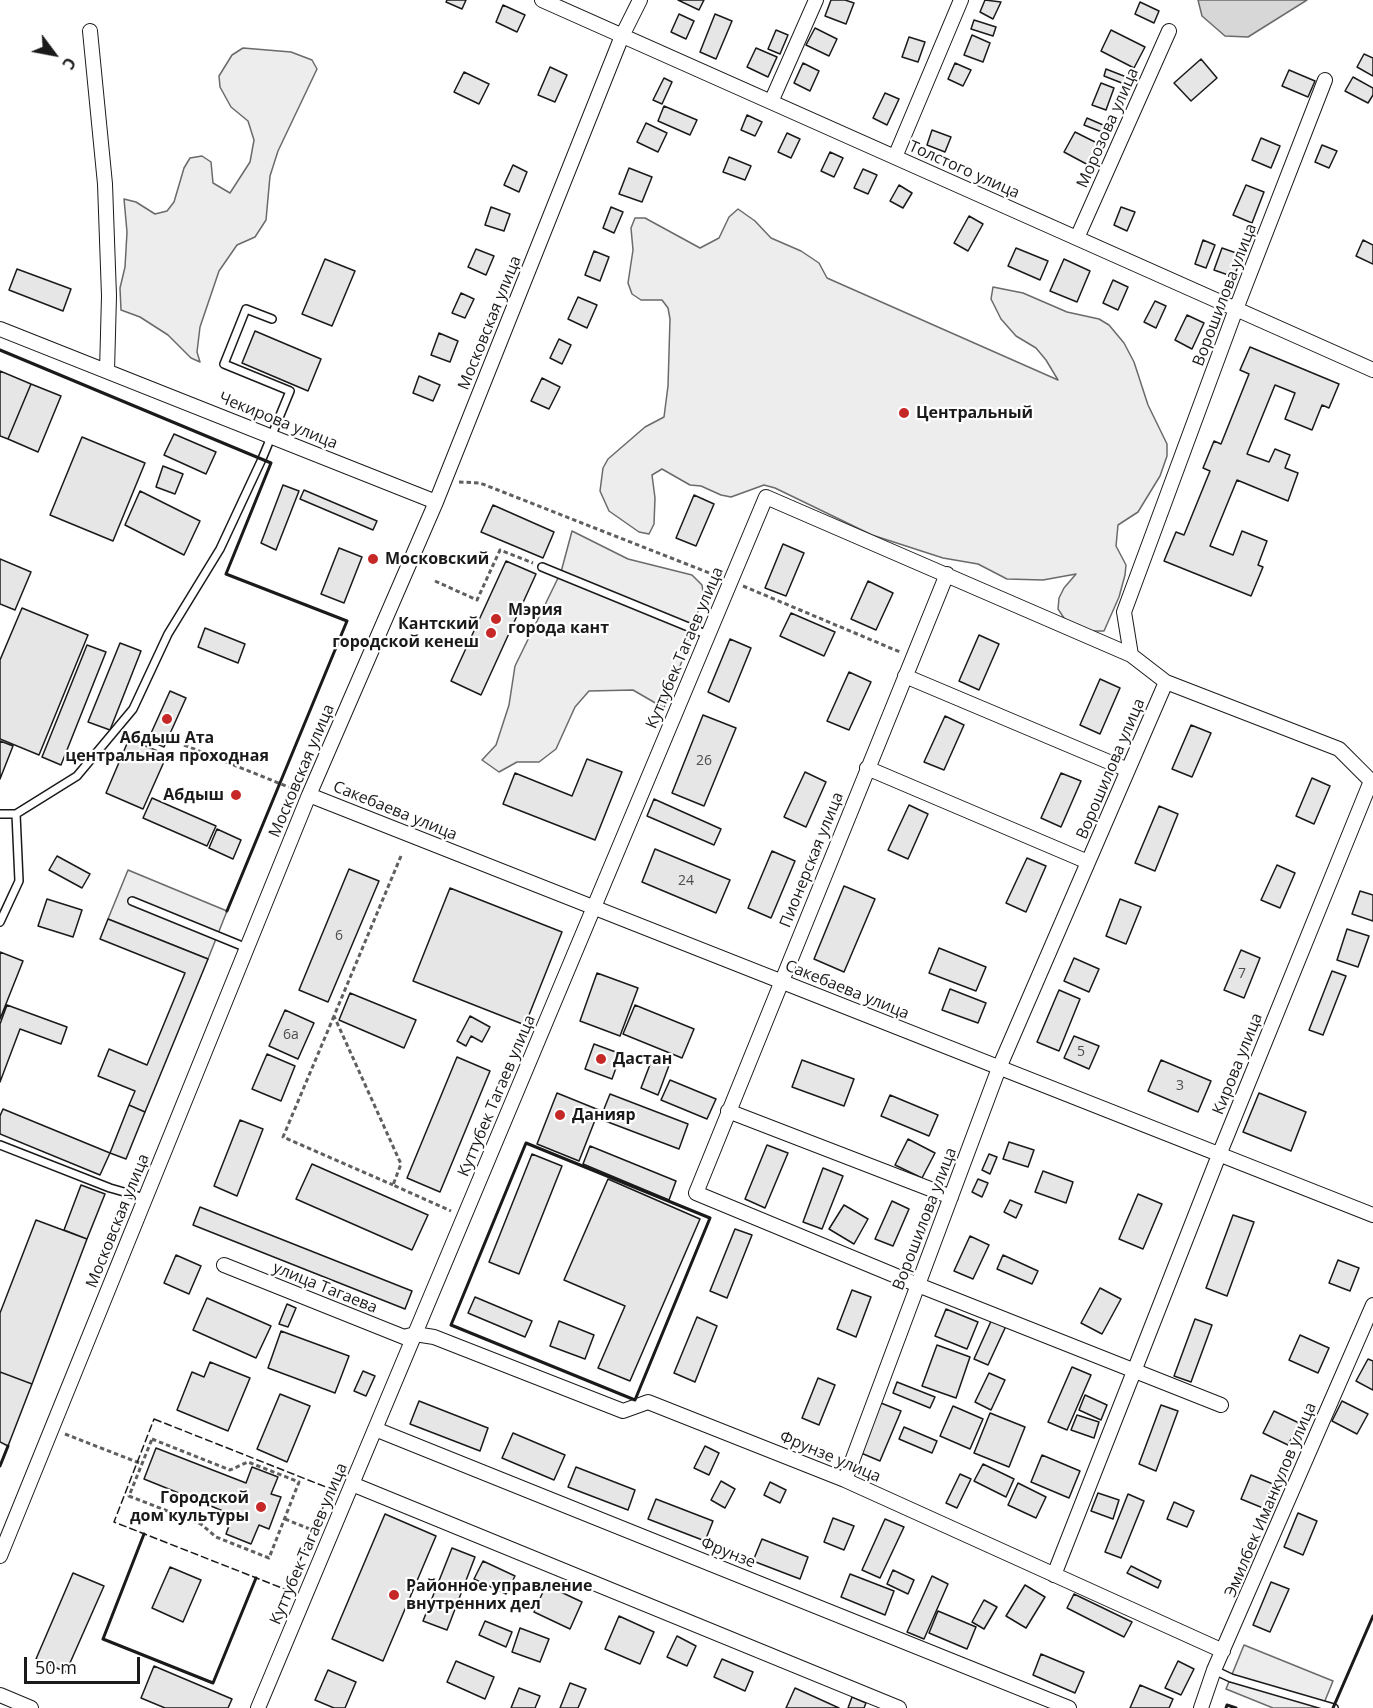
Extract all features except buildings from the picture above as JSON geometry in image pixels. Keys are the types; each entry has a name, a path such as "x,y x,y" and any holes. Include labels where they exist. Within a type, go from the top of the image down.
{"street":[{"name":"Толстого улица","path":"542,0 1373,370"},
{"name":"Московская улица","path":"0,1556 309,795 445,481 622,36 640,0"},
{"path":"771,102 816,0"},
{"path":"895,157 961,0"},
{"path":"90,31 105,184 109,296 107,371"},
{"name":"Морозова улица","path":"1077,238 1169,31"},
{"name":"Ворошилова улица","path":"1131,655 1124,612 1236,309 1325,80"},
{"name":"Чекирова улица","path":"0,329 436,502"},
{"name":"Куттубек Тагаев улица","path":"258,1708 766,497 947,574"},
{"path":"947,574 1131,655 1166,682"},
{"name":"Пионерская улица","path":"918,1285 696,1192 947,574"},
{"path":"905,676 1128,770"},
{"name":"Ворошилова улица","path":"845,1480 999,1068 1166,682"},
{"name":"Кирова улица","path":"1054,1575 1219,1155 1371,781 1339,749 1166,682"},
{"path":"867,768 1088,862"},
{"name":"Сакебаева улица","path":"309,795 1373,1215"},
{"path":"728,1111 951,1197"},
{"name":"улица Тагаева","path":"224,1265 404,1336 415,1334"},
{"path":"918,1285 1221,1405"},
{"name":"Эмилбек Иманкулов улица","path":"1201,1708 1214,1670 1373,1305"},
{"name":"Фрунзе улица","path":"415,1334 434,1338 623,1411 648,1402 845,1480 1223,1651"},
{"name":"Фрунзе","path":"375,1429 1069,1708"},
{"path":"352,1484 899,1708"},
{"path":"0,1695 31,1708"}],"lane":[{"path":"0,814 16,814 77,776 133,709 168,634 220,549 290,391 224,364 246,309 272,319"},
{"path":"542,567 708,635"},
{"path":"0,922 19,881 16,814"},
{"path":"132,901 247,948"},
{"path":"0,1146 110,1188 145,1198"},
{"path":"1214,1670 1231,1678 1334,1708"}],"path":[{"path":"445,481 480,483 730,581 913,657"},
{"path":"435,581 477,600 500,550 542,567"},
{"path":"184,745 309,795"},
{"path":"401,856 284,1137 464,1216"},
{"path":"334,1016 401,1164 393,1185"},
{"path":"52,1429 142,1464"},
{"path":"152,1439 230,1470 248,1462 299,1482 285,1519 269,1558 216,1537 201,1524 129,1496 152,1439"},
{"path":"285,1519 329,1538"}],"shaded area":[{"path":"1198,0 1307,0 1248,37 1225,36 1202,16"},
{"path":"243,48 291,52 312,60 317,69 278,151 270,176 266,220 255,237 237,245 219,271 200,327 197,352 200,362 191,358 168,335 140,317 121,310 120,288 125,267 127,232 124,199 136,202 155,214 167,211 174,202 184,168 190,158 202,156 211,162 213,183 230,193 250,162 254,140 248,121 231,107 220,87 219,76 232,55"},
{"path":"738,209 755,221 771,238 801,251 819,263 827,278 1058,380 1036,348 1016,336 1001,319 991,299 993,287 1023,293 1067,312 1099,319 1109,325 1124,343 1134,362 1148,405 1167,444 1167,456 1160,476 1138,512 1118,525 1116,546 1126,565 1125,575 1119,597 1104,631 1083,631 1064,618 1058,609 1059,598 1064,588 1076,574 1043,580 1007,579 978,564 943,558 872,535 775,488 764,485 731,497 701,486 690,485 662,469 652,475 655,498 654,524 649,534 639,532 609,511 600,491 603,468 608,459 645,427 664,417 668,386 670,319 668,308 662,300 641,300 632,294 628,283 633,250 631,228 635,218 645,218 700,248 719,238 729,217"},
{"path":"572,531 628,559 692,575 702,585 704,599 694,620 682,661 664,708 633,690 589,691 575,707 556,749 539,762 517,762 499,772 482,760 496,745 509,705 515,666 561,572"},
{"path":"128,870 227,911 208,959 108,919"},
{"path":"1244,1645 1333,1681 1322,1708 1273,1708 1226,1689"}],"fence":[{"path":"154,1419 331,1489 287,1590 114,1522 154,1419"}],"wall":[{"path":"0,350 271,463 226,574 347,621 227,911"},
{"path":"526,1143 710,1218 635,1400 451,1325 526,1143"},
{"path":"0,1466 8,1446"},
{"path":"144,1534 103,1639 213,1683 256,1578"},
{"path":"1333,1708 1373,1616"},
{"path":"1226,1708 1227,1705 1236,1708"}],"place":[{"name":"Центральный","path":"904,413"},
{"name":"Московский","path":"373,559"},
{"name":"Мэрия города кант","path":"496,619"},
{"name":"Кантский городской кенеш","path":"491,633"},
{"name":"Абдыш Ата центральная проходная","path":"167,719"},
{"name":"Абдыш","path":"236,795"},
{"name":"Дастан","path":"601,1059"},
{"name":"Данияр","path":"560,1115"},
{"name":"Городской дом культуры","path":"261,1507"},
{"name":"Районное управление внутренних дел","path":"394,1595"}]}
